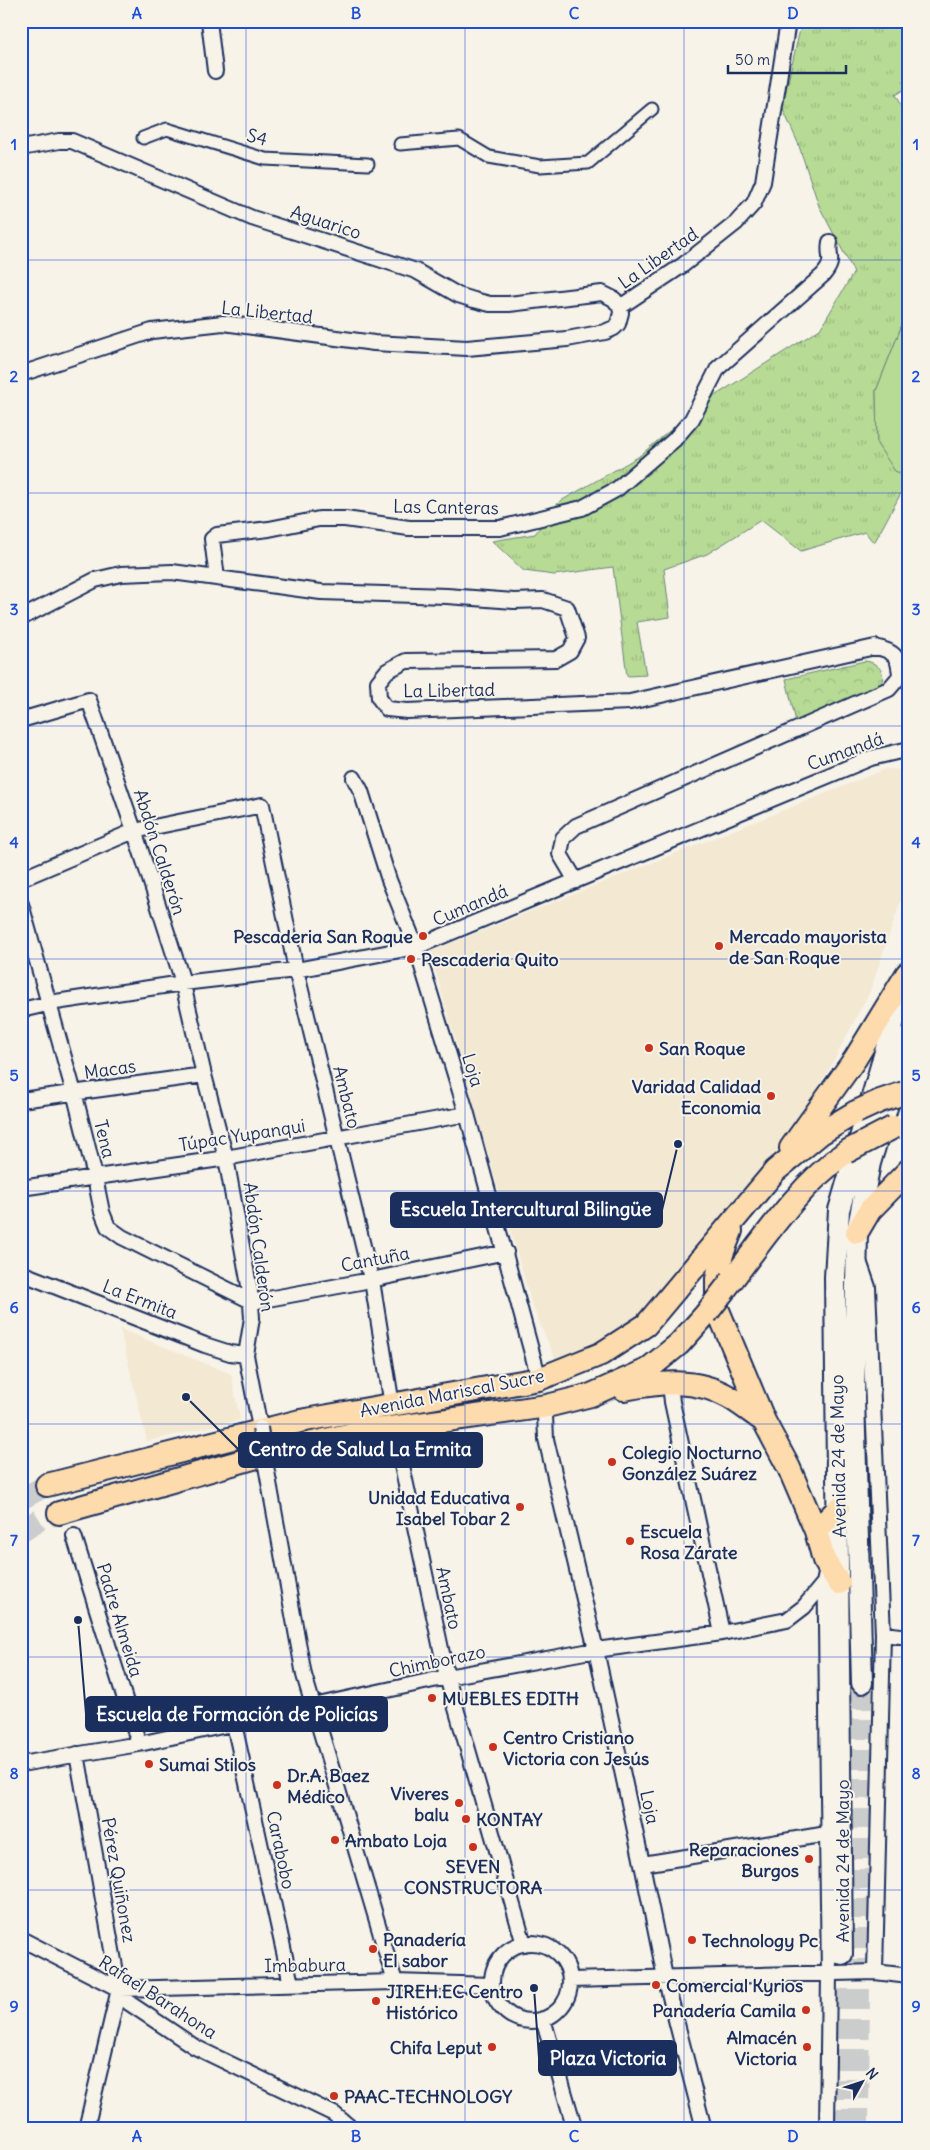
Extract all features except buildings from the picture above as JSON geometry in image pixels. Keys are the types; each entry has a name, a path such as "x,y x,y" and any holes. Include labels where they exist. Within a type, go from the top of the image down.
{"main road":[{"path":"775,1171 855,1058 908,972"},
{"name":"Avenida 24 de Mayo","path":"842,1954 832,1583 838,1509 835,1277 839,1210 908,972"},
{"name":"Avenida 24 de Mayo","path":"862,1683 854,1397 856,1243 870,1163 909,1036"},
{"name":"Avenida Mariscal Sucre","path":"47,1485 300,1421 539,1378 601,1354 646,1325 775,1171 822,1133 856,1112 880,1101 906,1093"},
{"name":"Avenida Mariscal Sucre","path":"59,1513 285,1449 362,1432 548,1406 591,1395 647,1370 679,1344 706,1314 798,1194 827,1166 846,1152 901,1126"},
{"name":"Avenida 24 de Mayo","path":"856,1243 870,1210 909,1170"},
{"path":"738,1215 722,1254 717,1279 717,1308 764,1421 789,1468 816,1531 832,1583"},
{"path":"591,1395 645,1385 670,1383 697,1386 729,1397 764,1421"},
{"path":"816,1531 838,1509"}],"street":[{"path":"209,21 215,71"},
{"name":"La Libertad","path":"21,374 152,332 223,323 374,344 467,348 567,340 605,332 614,328 618,324 621,313 620,307 713,242 736,223 754,203 763,182 788,21"},
{"path":"400,144 459,139 489,157 540,166 588,163 652,109"},
{"name":"S4","path":"143,138 168,129 265,159 368,164"},
{"name":"Aguarico","path":"21,148 59,141 72,141 252,218 416,271 458,295 474,300 490,304 509,304 602,293 614,299 620,307"},
{"name":"Las Canteras","path":"217,578 212,539 217,535 269,530 320,519 345,519 409,528 500,528 582,508 617,489 674,440 692,419 718,368 823,276 832,261 828,249 830,242"},
{"name":"La Libertad","path":"21,618 95,580 121,574 172,572 322,592 514,601 544,600 567,608 577,638 570,650 556,659 406,660 387,671 378,682 379,698 387,709 407,712 630,702 875,647 888,650 899,662 900,676 889,689 576,826 563,838 560,854 576,881"},
{"name":"Abdón Calderón","path":"21,720 89,700 183,983 226,1158 251,1300 252,1318 246,1355 304,1675 394,1982"},
{"name":"Cumandá","path":"21,1010 183,983 296,970 416,948 871,758 909,749"},
{"name":"Loja","path":"354,778 361,791 389,880 416,948 467,1114 539,1378"},
{"name":"Ambato","path":"134,831 262,805 296,970 371,1280 391,1399"},
{"path":"21,879 134,831"},
{"name":"Tena","path":"21,904 74,1093 102,1212 108,1227 122,1237 251,1300"},
{"name":"Macas","path":"21,1100 204,1074"},
{"name":"Túpac Yupanqui","path":"21,1188 226,1158 467,1114"},
{"name":"Avenida 24 de Mayo","path":"856,1243 868,1287 883,1634 875,1972"},
{"name":"Cantuña","path":"251,1300 371,1280 506,1252"},
{"name":"La Ermita","path":"21,1273 205,1345 230,1353 246,1355"},
{"path":"670,1383 672,1402 722,1633"},
{"name":"Loja","path":"548,1406 545,1415 546,1439 596,1650 643,1864 665,1977 704,2129"},
{"name":"Ambato","path":"402,1461 447,1677 524,1944"},
{"name":"Padre Almeida","path":"74,1536 139,1744"},
{"name":"Avenida 24 de Mayo","path":"826,2129 825,1977 832,1583"},
{"name":"Chimborazo","path":"21,1764 139,1744 447,1677 596,1650 722,1633 786,1620 832,1583"},
{"path":"883,1634 909,1637"},
{"name":"Carabobo","path":"234,1724 291,1984"},
{"name":"Pérez Quiñonez","path":"77,1754 119,1989 86,2129"},
{"path":"643,1864 827,1834"},
{"name":"Rafael Barahona","path":"21,1939 119,1989 129,2003 195,2047 334,2114 352,2129"},
{"path":"524,1944 537,1944 549,1948 560,1956 567,1967 570,1980 569,1993 563,2004 554,2013 543,2019 532,2021 520,2019 510,2014 501,2006 495,1996 492,1985 495,1968 504,1954 513,1947 524,1944"},
{"path":"570,1980 665,1977 825,1977 875,1972 909,1976"},
{"name":"Imbabura","path":"119,1989 394,1982 492,1985"},
{"path":"543,2019 575,2129"}],"shaded area":[{"name":"San Roque","path":"886,769 905,770 909,773 909,877 870,991 831,1066 771,1162 642,1312 605,1340 557,1363 532,1305 430,952"},
{"path":"120,1329 231,1374 240,1420 147,1441"}],"green space":[{"path":"802,21 909,21 909,86 895,95 909,120 909,307 876,391 877,444 906,484 874,543 865,532 801,551 761,520 707,554 664,569 670,617 637,622 646,675 627,676 613,567 554,575 524,571 492,541 535,534 559,502 638,457 702,404 820,329 854,272 819,206 798,143 782,107"},
{"path":"909,307 909,477 895,471 877,444 876,391"},
{"path":"865,661 873,663 879,668 883,675 881,684 796,722 786,679"}],"tunnel":[{"path":"21,1499 47,1485"},
{"path":"21,1531 42,1518 59,1513"},
{"path":"859,2129 862,1683"},
{"path":"841,2129 842,1954"}],"place":[{"name":"Pescaderia San Roque","path":"423,936"},
{"name":"Mercado mayorista de San Roque","path":"719,946"},
{"name":"Pescaderia Quito","path":"411,959"},
{"name":"San Roque","path":"649,1048"},
{"name":"Varidad Calidad Economia","path":"771,1096"},
{"name":"Escuela Intercultural Bilingüe","path":"678,1144"},
{"name":"Centro de Salud La Ermita","path":"186,1397"},
{"name":"Colegio Nocturno González Suárez","path":"612,1462"},
{"name":"Unidad Educativa Isabel Tobar 2","path":"520,1507"},
{"name":"Escuela Rosa Zárate","path":"630,1541"},
{"name":"Escuela de Formación de Policías","path":"78,1620"},
{"name":"MUEBLES EDITH","path":"432,1698"},
{"name":"Centro Cristiano Victoria con Jesús","path":"493,1747"},
{"name":"Sumai Stilos","path":"149,1764"},
{"name":"Dr.A. Baez Médico","path":"277,1785"},
{"name":"Viveres balu","path":"459,1803"},
{"name":"KONTAY","path":"466,1819"},
{"name":"Ambato Loja","path":"335,1840"},
{"name":"SEVEN CONSTRUCTORA","path":"473,1847"},
{"name":"Reparaciones Burgos","path":"809,1859"},
{"name":"Technology Pc","path":"692,1940"},
{"name":"Panadería El sabor","path":"373,1949"},
{"name":"Comercial Kyrios","path":"656,1985"},
{"name":"Plaza Victoria","path":"534,1988"},
{"name":"JIREH.EC Centro Histórico","path":"376,2001"},
{"name":"Panadería Camila","path":"806,2010"},
{"name":"Chifa Leput","path":"492,2047"},
{"name":"Almacén Victoria","path":"807,2047"},
{"name":"PAAC-TECHNOLOGY","path":"334,2096"}]}
